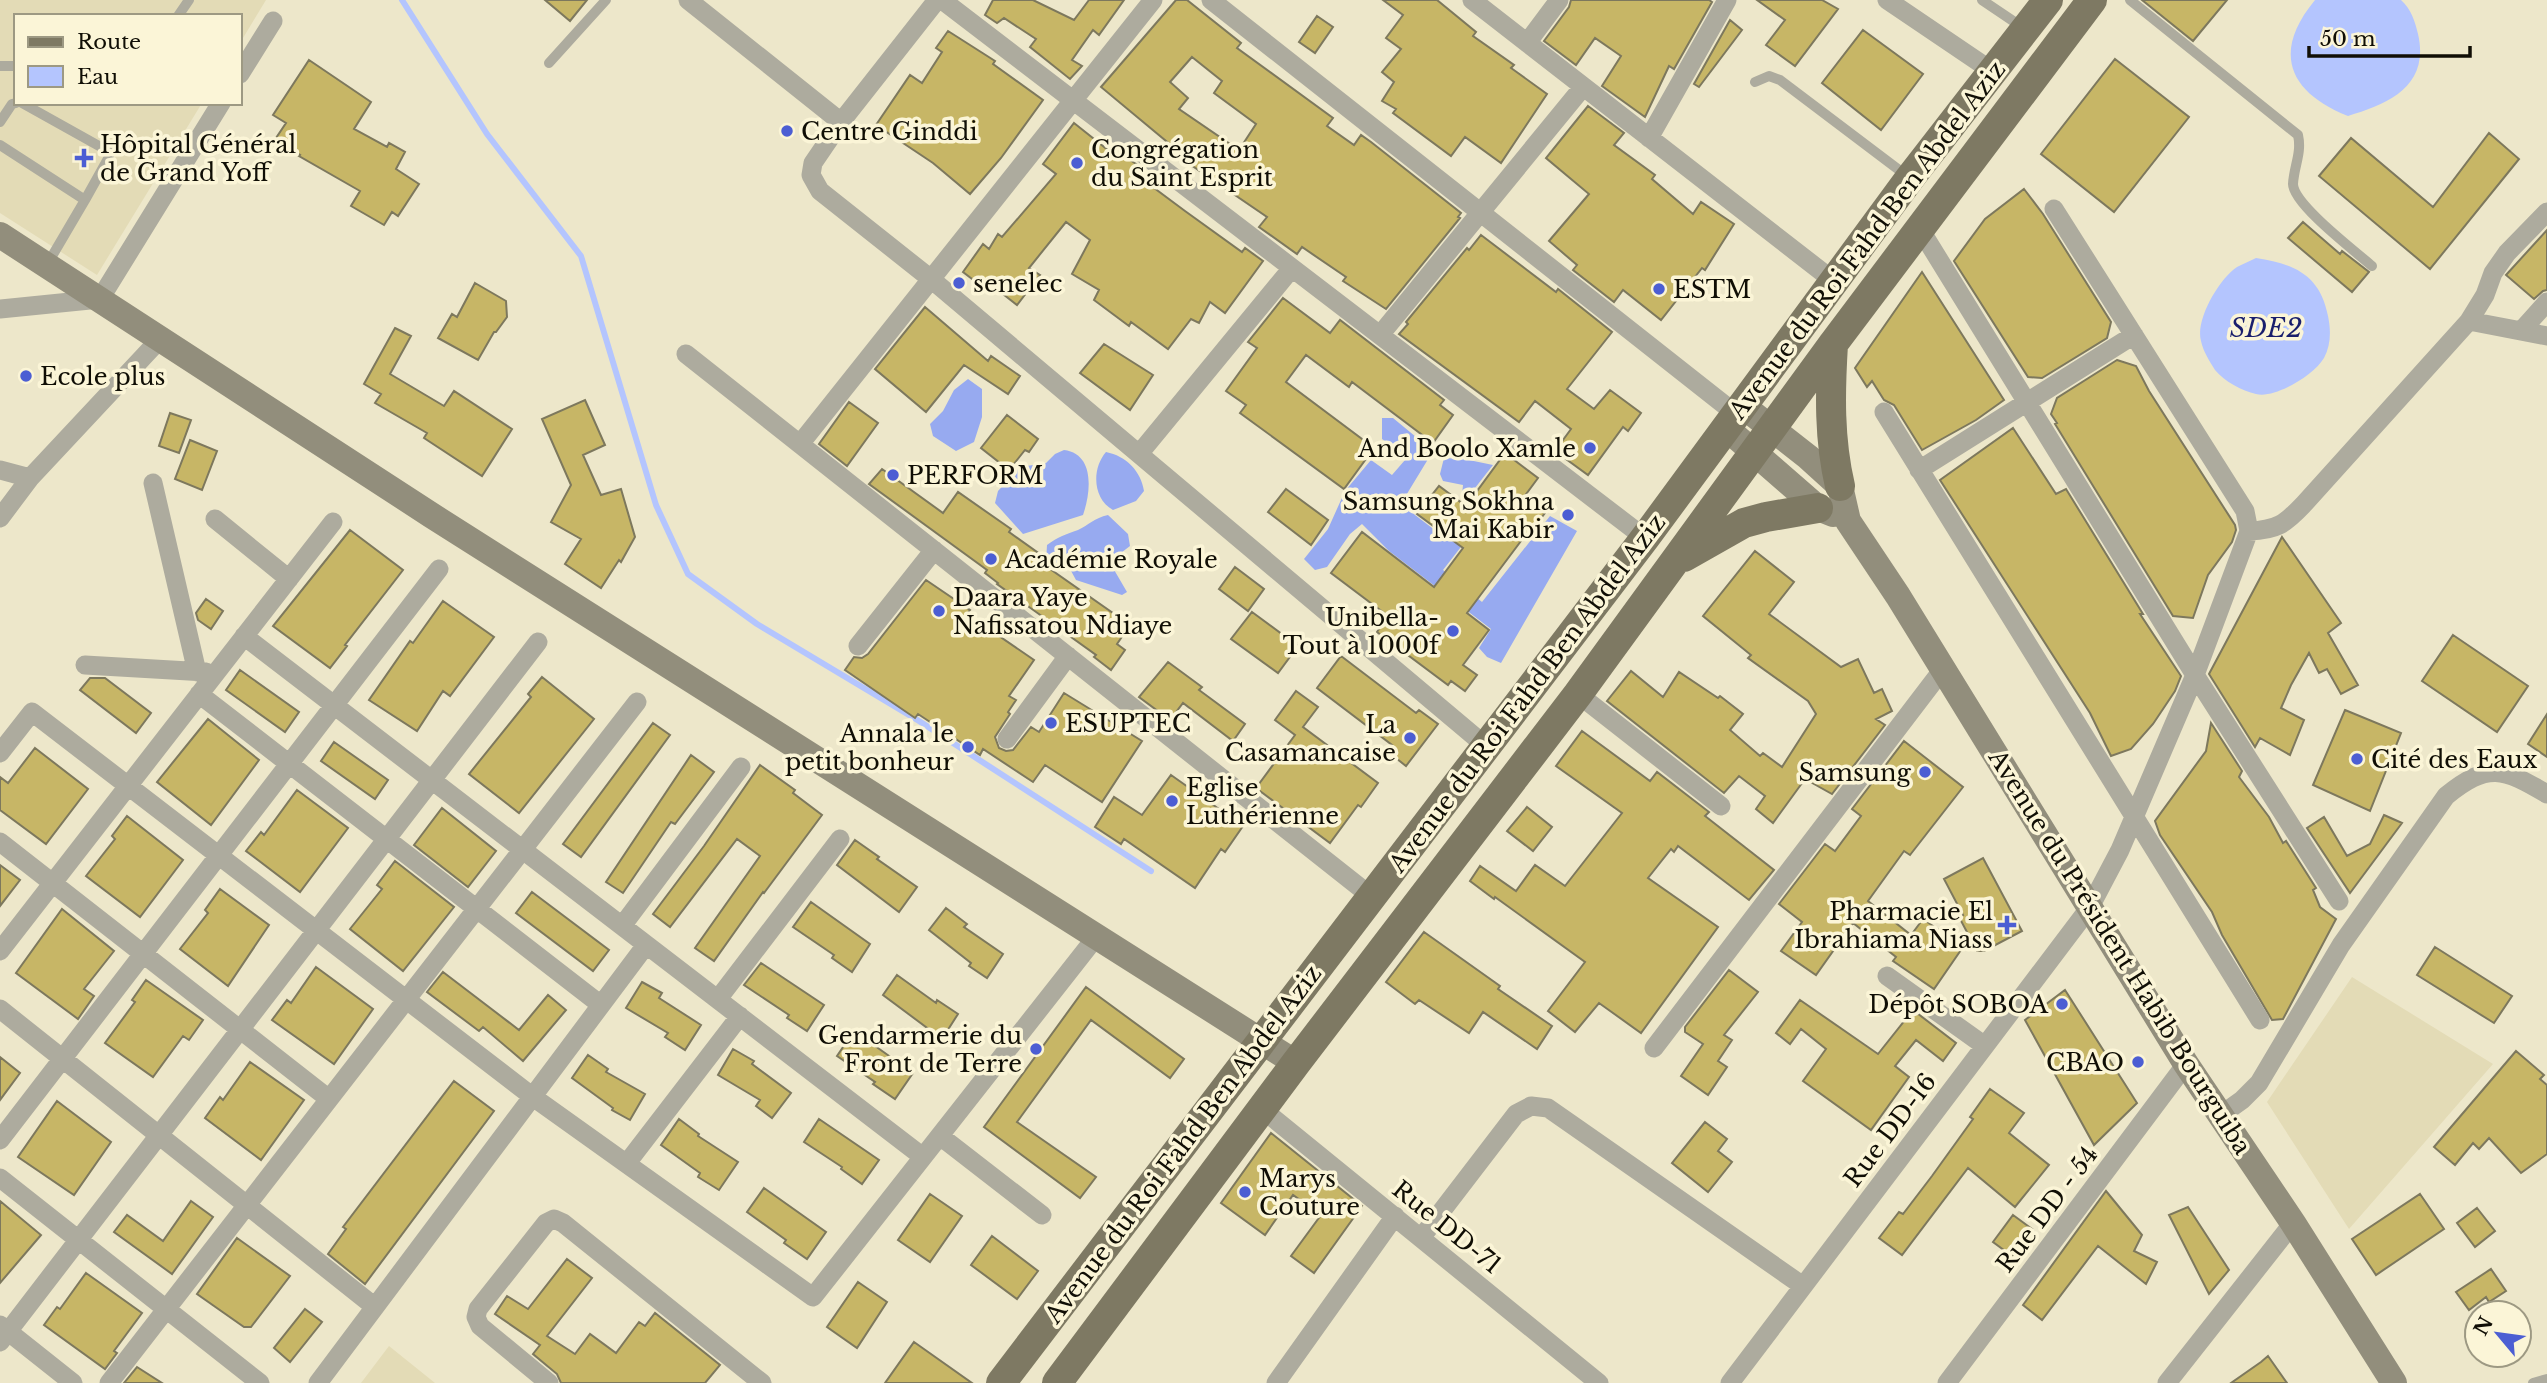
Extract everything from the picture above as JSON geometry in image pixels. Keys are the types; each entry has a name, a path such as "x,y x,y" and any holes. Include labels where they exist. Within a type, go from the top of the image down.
{"main road":[{"name":"Avenue du Roi Fahd Ben Abdel Aziz","path":"1001,1383 1487,747 1645,538 1910,178 2048,0"},
{"name":"Avenue du Roi Fahd Ben Abdel Aziz","path":"1057,1383 1296,1063 1578,694 1833,344 2092,0"},
{"path":"1833,344 1830,411 1833,454 1840,486"},
{"path":"1672,564 1744,523 1818,509"}],"street":[{"path":"689,0 841,122"},
{"path":"1487,747 931,279 820,191 811,175 813,163 841,122 939,0 1645,538"},
{"path":"800,444 1153,0"},
{"path":"1211,0 1763,440 1840,486 1848,521"},
{"path":"1472,0 1835,282"},
{"path":"1527,43 1559,0"},
{"path":"1649,138 1727,0"},
{"path":"1889,1 1992,71"},
{"path":"242,71 273,21"},
{"path":"1380,335 1583,87"},
{"path":"100,299 220,105"},
{"path":"2054,209 2245,511 2249,531 2269,530 2287,522 2469,321 2485,295 2493,273 2507,253 2547,212"},
{"path":"1920,229 2195,675 2339,901"},
{"path":"0,235 442,522 1296,1063"},
{"path":"1139,454 1292,268"},
{"path":"0,309 100,299"},
{"path":"2521,331 2547,302"},
{"path":"2469,321 2547,336"},
{"path":"1919,470 2134,335"},
{"path":"0,518 30,478 161,338"},
{"path":"686,354 1372,897"},
{"path":"1884,412 2260,1020"},
{"path":"1763,440 1818,509 1848,521"},
{"path":"0,470 30,478"},
{"path":"153,484 206,672"},
{"path":"215,520 289,579"},
{"name":"Avenue du Président Habib Bourguiba","path":"1848,521 1898,596 2186,1064 2293,1223 2394,1383"},
{"path":"0,951 199,695 206,672 244,636 333,522"},
{"name":"Rue DD-16","path":"1730,1383 2090,907 2120,850 2195,675 2249,531"},
{"path":"858,646 934,550"},
{"path":"0,1140 439,569"},
{"path":"244,636 923,1157"},
{"path":"73,1383 3,1333 79,1240 538,642"},
{"path":"1007,739 1068,656"},
{"path":"85,665 206,672"},
{"path":"1654,1048 1943,669"},
{"path":"1578,694 1721,806"},
{"path":"199,695 601,1005"},
{"path":"109,1383 637,702"},
{"path":"0,753 32,712 533,1097 813,1297 1096,937"},
{"path":"622,926 741,768"},
{"path":"2221,1115 2242,1101 2259,1083 2342,945 2446,796 2462,783 2482,774 2502,772 2547,794"},
{"path":"718,999 841,839"},
{"path":"0,842 329,1100"},
{"path":"318,1383 646,945"},
{"path":"1887,976 1985,1046"},
{"path":"0,1009 375,1307"},
{"path":"627,1163 740,1016"},
{"name":"Rue DD - 54","path":"1947,1383 2186,1064"},
{"path":"1421,1238 1516,1114 1531,1106 1548,1108 1803,1286"},
{"name":"Rue DD-71","path":"1262,1109 1599,1383"},
{"path":"940,1136 1042,1215"},
{"path":"0,1178 260,1383"},
{"path":"1284,1380 1395,1216"},
{"path":"549,1383 480,1326 476,1317 478,1309 545,1223 554,1219 563,1223 762,1383"},
{"path":"2167,1383 2293,1223"}],"lane":[{"path":"549,63 606,0"},
{"path":"2130,0 2298,135 2301,149 2293,183 2295,194 2307,209 2372,266"},
{"path":"1985,1 2025,29"},
{"path":"1755,82 1769,76 1780,80 1910,178"},
{"path":"0,122 14,104"},
{"path":"26,105 108,151 108,157 85,200 47,265"},
{"path":"0,145 85,200"},
{"path":"2533,1383 2547,1380"}],"shaded area":[{"name":"Hôpital Général de Grand Yoff","path":"0,0 266,0 242,40 242,14 14,14 14,105 201,105 97,275 0,213"},
{"path":"968,379 982,389 982,417 974,442 956,451 933,436 930,424 943,411 954,390"},
{"path":"1382,418 1393,418 1433,451 1402,502 1444,537 1468,506 1462,495 1463,485 1443,481 1440,474 1444,458 1493,465 1475,488 1492,507 1443,570 1482,602 1550,516 1577,531 1501,663 1487,657 1479,648 1491,629 1389,551 1362,524 1350,534 1327,567 1315,570 1304,559 1328,529 1345,491 1371,460 1392,475 1405,460 1398,450 1382,439"},
{"path":"1064,450 1074,453 1086,466 1089,485 1083,515 1023,534 995,503 998,491 1020,467 1046,463"},
{"path":"1106,452 1120,457 1136,471 1144,491 1136,501 1113,510 1101,498 1096,482 1098,466"},
{"path":"1108,515 1128,534 1130,546 1113,559 1113,568 1127,592 1122,595 1076,580 1070,569 1046,562 1047,545"},
{"path":"2352,977 2493,1064 2349,1229 2267,1102"},
{"path":"389,1346 435,1383 361,1383"}],"water":[{"path":"2315,0 2401,0 2410,11 2415,24 2420,52 2418,67 2403,90 2378,105 2348,116 2311,95 2293,68 2291,53 2302,19"},
{"name":"SDE2","path":"2256,258 2294,268 2312,281 2324,302 2330,327 2328,348 2319,365 2293,384 2264,395 2239,388 2219,374 2205,352 2200,332 2205,312 2216,290 2237,267"}],"building":[{"path":"545,0 587,0 570,21"},
{"path":"993,0 1033,0 1074,20 1089,0 1124,0 1099,35 1093,30 1072,60 1082,66 1070,79 1030,47 1036,39 1004,18 997,23 985,15"},
{"path":"1176,0 1187,0 1241,43 1237,48 1333,118 1327,126 1354,145 1361,135 1461,213 1458,217 1460,218 1386,309 1343,281 1346,277 1302,247 1297,254 1259,227 1267,217 1169,150 1172,146 1101,87","holes":["1192,57 1222,81 1214,93 1256,124 1239,150 1179,109 1188,98 1170,82"]},
{"path":"1383,0 1437,0 1476,32 1473,36 1514,65 1511,68 1547,94 1501,163 1465,137 1451,156 1393,113 1396,109 1382,101 1394,82 1382,72 1401,49 1386,38 1403,15"},
{"path":"1571,0 1712,2 1674,69 1669,66 1645,117 1602,86 1621,56 1595,38 1576,65 1544,41 1569,7"},
{"path":"1757,0 1822,0 1838,9 1795,66 1766,45 1785,20"},
{"path":"2142,0 2227,0 2193,41"},
{"path":"1317,16 1333,27 1315,53 1299,42"},
{"path":"1730,20 1742,30 1699,87 1694,84"},
{"path":"1863,30 1923,74 1881,130 1822,83"},
{"path":"948,31 995,61 993,64 1043,100 1001,158 970,194 933,163 876,125 910,75 922,83 942,52 936,48"},
{"path":"2115,59 2189,117 2114,212 2041,154"},
{"path":"309,60 371,102 354,129 387,147 389,143 405,152 396,169 419,184 398,216 392,212 384,225 351,206 360,191 299,156 276,138 286,123 273,115"},
{"path":"1588,106 1624,133 1614,145 1655,175 1652,179 1693,214 1701,202 1734,224 1705,270 1702,268 1661,320 1623,290 1614,302 1573,270 1577,265 1549,241 1589,194 1546,158"},
{"path":"1074,123 1118,158 1121,154 1139,166 1134,173 1185,211 1242,252 1245,248 1263,261 1225,313 1210,302 1199,323 1191,319 1168,349 1131,322 1129,326 1094,300 1099,290 1072,274 1090,240 1066,222 1029,268 1040,275 1017,305 994,287 989,292 963,272 983,244 989,249 998,234 1002,237 1056,174 1043,164"},
{"path":"2489,133 2519,159 2430,269 2319,176 2351,138 2433,207"},
{"path":"2024,189 2043,214 2111,322 2107,338 2042,378 2028,377 1954,261 1985,219"},
{"path":"2303,222 2340,254 2342,251 2369,272 2352,292 2288,238"},
{"path":"2547,230 2547,290 2534,299 2506,275"},
{"path":"1481,235 1556,292 1558,289 1612,332 1567,389 1594,409 1610,390 1641,413 1628,431 1623,427 1588,475 1555,451 1571,429 1535,401 1519,422 1399,334 1467,248 1469,250"},
{"path":"1922,272 2004,400 1976,420 1922,450 1894,405 1884,400 1872,381 1867,387 1855,368"},
{"path":"475,283 506,301 507,317 494,332 478,360 438,338 452,314 457,317"},
{"path":"1283,298 1330,333 1340,320 1444,400 1440,405 1453,415 1433,443 1352,382 1349,387 1306,355 1286,382 1374,448 1344,489 1240,413 1246,405 1226,391 1257,348 1248,342"},
{"path":"925,307 988,361 991,356 1020,376 1008,394 964,365 926,412 875,369"},
{"path":"395,328 411,336 390,374 444,406 454,391 512,429 482,476 424,438 427,433 375,403 381,394 364,384"},
{"path":"1104,344 1153,375 1130,410 1080,373"},
{"path":"2117,360 2136,366 2149,391 2235,525 2232,542 2208,575 2193,618 2173,616 2051,414 2057,398"},
{"path":"585,400 605,445 583,455 601,495 621,489 635,537 621,562 619,560 601,588 565,564 581,539 551,522 571,485 542,419"},
{"path":"849,402 878,423 847,466 819,444"},
{"path":"170,413 191,420 179,453 159,446"},
{"path":"1007,415 1038,439 1029,452 1025,450 1009,470 981,448"},
{"path":"2013,428 2056,494 2066,489 2143,614 2140,614 2181,676 2175,691 2153,724 2131,749 2111,756 2090,713 1940,480"},
{"path":"190,440 217,451 202,490 175,479"},
{"path":"1505,453 1538,478 1524,497 1545,513 1467,613 1489,630 1463,665 1477,675 1465,691 1451,681 1448,685 1377,632 1388,616 1331,573 1362,532 1434,587 1463,548 1417,514 1439,486 1466,506"},
{"path":"882,469 943,513 958,492 1011,529 1009,532 1037,552 1033,557 1130,625 1117,644 1125,650 1111,670 1094,657 1096,655 997,584 985,573 987,570 869,484"},
{"path":"1286,489 1328,520 1311,545 1268,512"},
{"path":"350,530 403,570 330,668 273,626"},
{"path":"2282,537 2341,623 2328,633 2358,685 2341,694 2327,669 2319,673 2309,653 2281,708 2304,720 2290,755 2260,738 2255,747 2209,674"},
{"path":"1755,551 1794,582 1769,614 1841,667 1858,659 1874,693 1882,689 1892,711 1876,719 1885,725 1832,794 1805,779 1773,823 1756,809 1765,796 1739,776 1724,793 1607,701 1631,671 1663,697 1679,672 1718,698 1720,696 1743,714 1730,730 1760,756 1763,753 1782,767 1816,714 1808,701 1748,658 1751,655 1703,616"},
{"path":"1235,567 1264,589 1248,611 1219,589"},
{"path":"926,580 970,610 967,614 1034,660 1009,696 1016,700 995,737 999,748 1013,750 1031,727 1039,732 1064,693 1142,741 1102,802 1045,765 1033,782 983,749 980,755 918,714 915,718 845,670 854,657 862,658 868,654"},
{"path":"206,599 223,611 211,629 198,620 196,613"},
{"path":"443,601 494,637 450,696 443,691 417,731 369,700 410,641 413,643"},
{"path":"1252,612 1298,646 1278,673 1231,639"},
{"path":"2453,635 2528,686 2497,732 2422,681"},
{"path":"1341,656 1416,713 1419,710 1438,724 1406,766 1387,751 1392,745 1317,688"},
{"path":"1168,662 1202,687 1199,690 1245,724 1233,741 1183,703 1170,720 1139,697"},
{"path":"240,670 299,712 285,732 226,690"},
{"path":"542,677 594,719 519,813 469,774 531,697 528,694"},
{"path":"90,678 105,678 151,713 136,733 80,690"},
{"path":"1296,691 1318,707 1303,727 1378,783 1330,843 1256,788 1295,735 1275,720"},
{"name":"Cité des Eaux","path":"2345,710 2401,733 2370,811 2313,785"},
{"path":"2547,714 2547,757 2528,744"},
{"path":"208,719 259,760 211,825 157,782"},
{"path":"653,723 670,735 581,857 563,844"},
{"path":"2211,723 2242,771 2239,777 2269,817 2283,843 2286,841 2316,888 2313,890 2320,907 2336,919 2283,1019 2272,1020 2222,935 2212,912 2160,835 2155,821 2206,751"},
{"path":"1582,731 1650,781 1657,772 1709,812 1705,816 1774,870 1749,900 1678,846 1674,852 1671,849 1648,878 1718,927 1641,1033 1599,1003 1575,1032 1548,1011 1585,962 1470,881 1480,866 1516,891 1535,865 1565,886 1622,813 1556,766"},
{"path":"1904,741 1963,787 1910,855 1904,851 1868,901 1911,935 1923,919 1963,947 1934,989 1893,961 1896,957 1853,923 1816,975 1781,951 1802,922 1779,904 1825,844 1835,851 1861,816 1852,809"},
{"path":"334,742 388,780 375,799 321,761"},
{"path":"35,748 88,789 46,844 0,810 0,777 8,783"},
{"path":"691,755 714,772 675,824 671,822 623,893 606,882"},
{"path":"760,765 795,790 793,793 822,815 714,961 695,948 760,856 737,839 670,927 653,914"},
{"path":"1171,775 1243,826 1225,852 1221,849 1195,888 1124,839 1121,844 1095,827 1114,797 1142,815"},
{"path":"297,790 348,828 300,892 246,851 261,832 264,835"},
{"path":"1527,807 1552,827 1533,851 1507,831"},
{"path":"442,808 496,851 468,887 414,845"},
{"path":"2384,815 2402,823 2350,893 2307,828 2324,817 2347,856 2370,844"},
{"path":"127,816 183,860 140,917 86,876 115,839 112,836"},
{"path":"855,840 917,887 899,912 837,865"},
{"path":"1983,858 2022,931 1984,951 1977,951 1959,917 1963,915 1944,879"},
{"path":"395,861 454,907 403,971 350,929 382,889 377,885"},
{"path":"0,865 20,880 0,906"},
{"path":"220,889 269,925 228,986 180,949 208,913 205,910"},
{"path":"532,892 609,950 593,971 516,913"},
{"path":"811,902 870,944 852,972 832,958 834,955 793,927"},
{"path":"946,908 967,924 964,927 1003,954 987,978 969,966 971,963 929,930"},
{"path":"62,909 114,951 84,989 94,996 78,1019 16,973"},
{"path":"1424,932 1500,986 1498,989 1552,1026 1537,1049 1483,1012 1469,1033 1419,1000 1415,1004 1386,982"},
{"path":"2435,947 2512,996 2494,1023 2417,975"},
{"path":"761,963 824,1005 807,1031 787,1018 789,1015 744,985"},
{"path":"316,967 373,1009 334,1064 272,1020 287,1000 291,1003"},
{"path":"1729,970 1758,992 1724,1035 1732,1040 1718,1061 1727,1067 1708,1095 1681,1076 1703,1044 1685,1032 1685,1027"},
{"path":"443,972 519,1030 548,995 566,1010 523,1061 483,1027 479,1031 427,992"},
{"path":"897,975 936,1003 937,1000 958,1014 942,1039 883,995"},
{"path":"146,980 203,1020 189,1040 183,1036 153,1077 105,1043 135,1002 132,1000"},
{"path":"642,982 662,993 659,998 701,1025 685,1050 665,1037 668,1033 626,1008"},
{"path":"1086,987 1184,1059 1170,1078 1091,1020 1017,1122 1096,1177 1080,1198 984,1127"},
{"path":"2065,990 2137,1103 2094,1145 2025,1020"},
{"path":"1800,1000 1878,1054 1913,1010 1956,1043 1943,1061 1916,1040 1895,1066 1909,1077 1871,1130 1803,1081 1826,1049 1801,1029 1790,1044 1776,1033"},
{"path":"854,1031 913,1073 895,1099 837,1056"},
{"path":"733,1049 754,1061 752,1064 791,1093 772,1118 756,1106 760,1100 718,1075"},
{"path":"2516,1051 2544,1075 2540,1079 2547,1085 2547,1154 2521,1173 2489,1138 2479,1149 2473,1143 2455,1165 2434,1147"},
{"path":"588,1055 608,1069 606,1072 645,1094 630,1120 612,1110 613,1108 572,1078"},
{"path":"0,1057 20,1073 0,1100"},
{"path":"250,1062 304,1100 261,1160 205,1118 220,1097 223,1100"},
{"path":"454,1081 494,1111 365,1284 328,1254 346,1229 343,1227"},
{"path":"1990,1089 2024,1113 2009,1133 2049,1165 2015,1207 1968,1168 1902,1255 1879,1238 1899,1212 1903,1214 1932,1176 1973,1119 1970,1117"},
{"path":"57,1101 111,1142 74,1195 18,1157"},
{"path":"679,1119 699,1134 698,1136 738,1162 719,1190 698,1177 700,1173 661,1145"},
{"path":"819,1119 879,1160 862,1184 804,1142"},
{"path":"1705,1122 1727,1139 1718,1151 1732,1162 1708,1192 1672,1163"},
{"path":"1271,1133 1362,1206 1314,1273 1291,1256 1321,1215 1293,1195 1265,1235 1221,1203"},
{"path":"764,1188 826,1232 807,1259 747,1212"},
{"path":"2106,1191 2142,1235 2134,1251 2157,1262 2146,1284 2098,1246 2042,1320 2023,1305"},
{"path":"930,1194 962,1216 930,1262 898,1240"},
{"path":"2420,1194 2444,1229 2376,1275 2352,1239"},
{"path":"0,1201 41,1235 0,1283"},
{"path":"191,1201 213,1217 172,1274 114,1232 127,1215 163,1241"},
{"path":"2188,1207 2229,1270 2209,1294 2169,1215"},
{"path":"2477,1208 2495,1231 2475,1247 2457,1223"},
{"path":"2013,1215 2032,1229 2012,1256 1993,1242"},
{"path":"992,1236 1038,1271 1017,1299 971,1265"},
{"path":"237,1238 290,1276 251,1327 244,1327 197,1294"},
{"path":"567,1259 592,1278 547,1336 575,1354 590,1334 616,1353 639,1322 645,1326 655,1313 720,1365 705,1383 561,1383 557,1374 533,1354 540,1345 495,1314 507,1296 528,1309"},
{"path":"2491,1269 2506,1291 2494,1299 2463,1299 2463,1302 2456,1292"},
{"path":"86,1273 142,1313 114,1351 117,1353 105,1369 44,1325 57,1307 60,1309"},
{"path":"858,1282 887,1302 857,1348 827,1327"},
{"path":"305,1309 322,1322 290,1362 274,1348"},
{"path":"914,1342 972,1383 885,1383"},
{"path":"2268,1356 2287,1383 2231,1383 2261,1362"},
{"path":"137,1367 162,1383 124,1383"}],"waterway":[{"path":"402,0 487,134 581,256 656,505 688,574 757,624 919,721 1151,871"}],"place":[{"name":"Centre Ginddi","path":"787,131"},
{"name":"Hôpital Général de Grand Yoff","path":"84,158"},
{"name":"Congrégation du Saint Esprit","path":"1077,163"},
{"name":"senelec","path":"959,283"},
{"name":"ESTM","path":"1659,289"},
{"name":"Ecole plus","path":"26,376"},
{"name":"And Boolo Xamle","path":"1590,448"},
{"name":"PERFORM","path":"893,475"},
{"name":"Samsung Sokhna Mai Kabir","path":"1568,515"},
{"name":"Académie Royale","path":"991,559"},
{"name":"Daara Yaye Nafissatou Ndiaye","path":"939,611"},
{"name":"Unibella- Tout à 1000f","path":"1453,631"},
{"name":"ESUPTEC","path":"1051,723"},
{"name":"La Casamancaise","path":"1410,738"},
{"name":"Annala le petit bonheur","path":"968,747"},
{"name":"Cité des Eaux","path":"2357,759"},
{"name":"Samsung","path":"1925,772"},
{"name":"Eglise Luthérienne","path":"1172,801"},
{"name":"Pharmacie El Ibrahiama Niass","path":"2007,925"},
{"name":"Dépôt SOBOA","path":"2062,1004"},
{"name":"Gendarmerie du Front de Terre","path":"1036,1049"},
{"name":"CBAO","path":"2138,1062"},
{"name":"Marys Couture","path":"1245,1192"}]}
